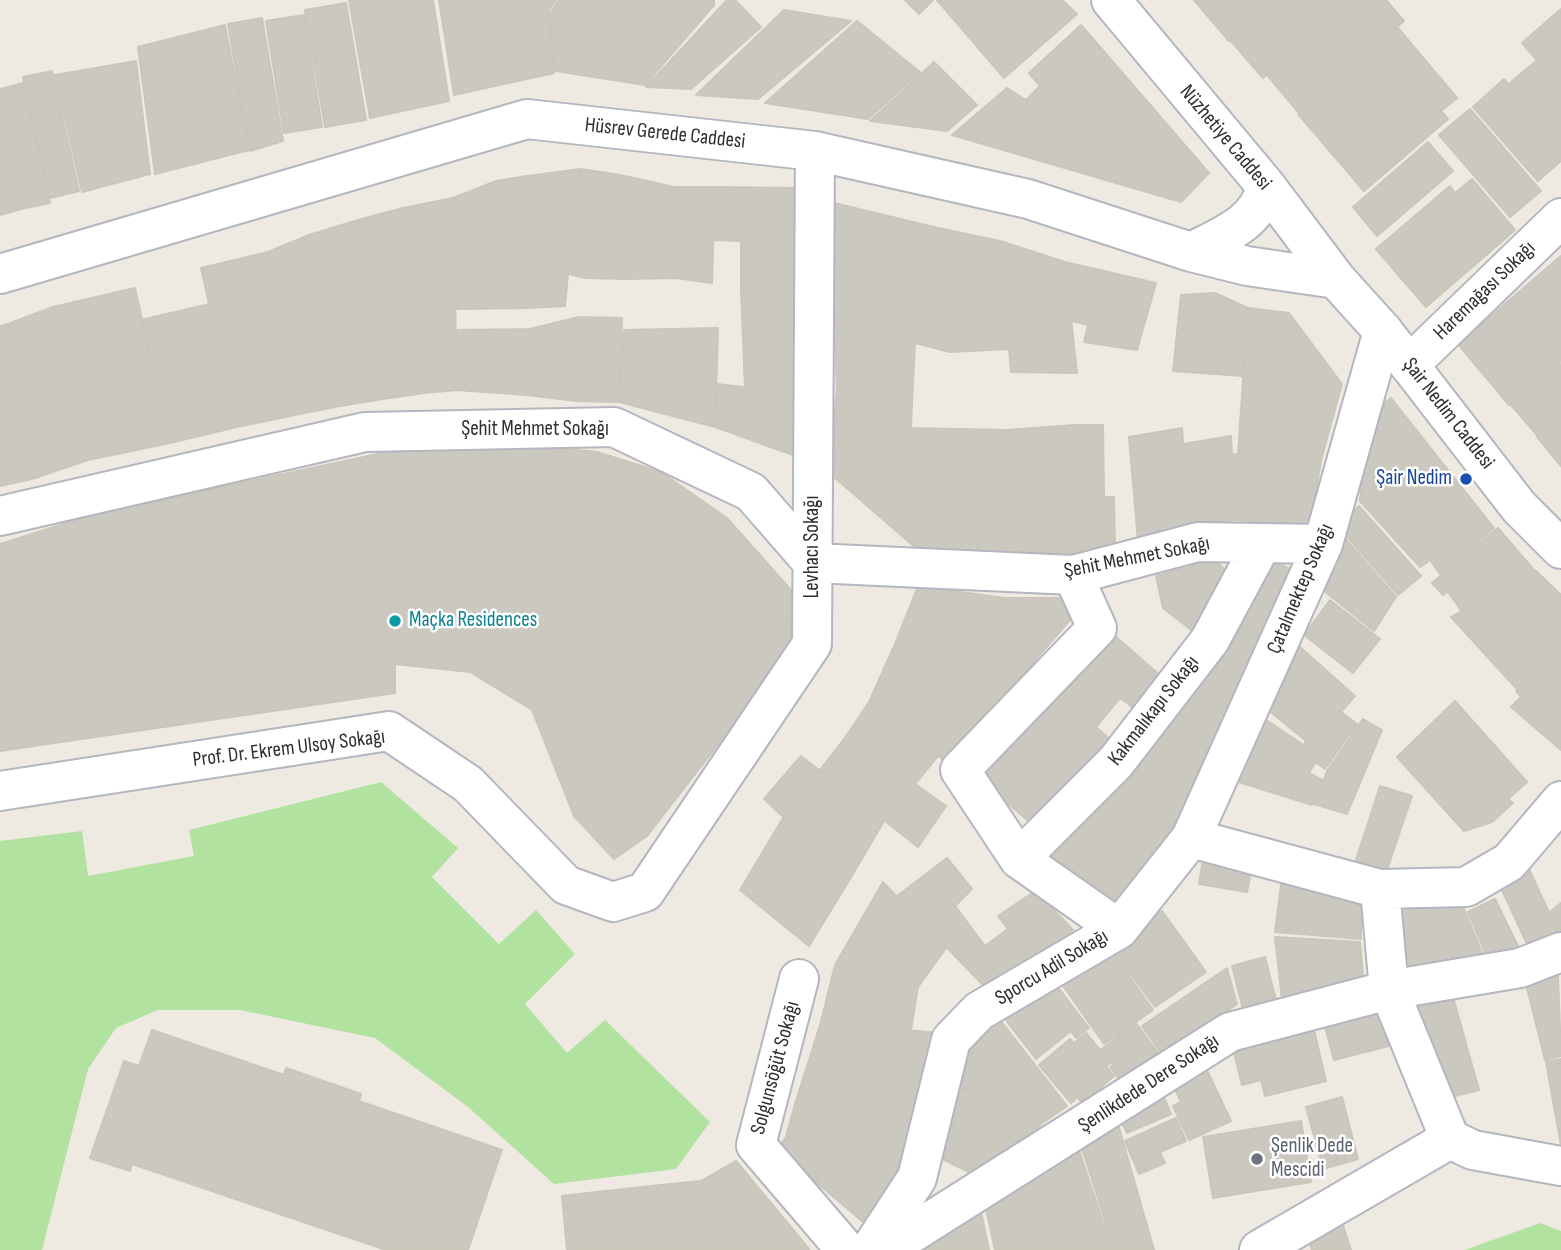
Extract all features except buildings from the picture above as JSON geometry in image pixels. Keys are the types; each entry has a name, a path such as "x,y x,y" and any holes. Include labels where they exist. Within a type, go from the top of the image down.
{"street":[{"name":"Nüzhetiye Caddesi","path":"1111,0 1266,186 1336,279"},
{"name":"Hüsrev Gerede Caddesi","path":"0,274 527,120 815,151 1027,199 1191,252 1247,266 1336,279"},
{"name":"Levhacı Sokağı","path":"645,892 812,644 815,151"},
{"path":"1191,252 1240,226 1262,205 1266,186"},
{"name":"Haremağası Sokağı","path":"1409,365 1561,218"},
{"name":"Şair Nedim Caddesi","path":"1336,279 1383,331 1519,507 1561,549"},
{"name":"Çatalmektep Sokağı","path":"1191,838 1323,544 1383,331"},
{"name":"Şehit Mehmet Sokağı","path":"0,516 365,432 614,427 751,492 813,563 1073,575 1198,542 1323,544"},
{"name":"Kakmalıkapı Sokağı","path":"1019,859 1116,762 1210,640 1262,543"},
{"path":"1073,575 1097,628 960,770 1019,859 1119,929"},
{"name":"Prof. Dr. Ekrem Ulsoy Sokağı","path":"0,790 389,732 468,784 566,885 613,902 645,892"},
{"path":"1191,838 1380,889 1466,887 1509,862 1561,801"},
{"name":"Sporcu Adil Sokağı","path":"870,1250 917,1178 951,1040 979,1011 1119,929 1191,838"},
{"path":"1380,889 1389,990 1450,1139 1473,1150 1561,1166"},
{"name":"Şenlikdede Dere Sokağı","path":"885,1250 1230,1032 1389,990 1520,968 1561,952"},
{"name":"Solgunsöğüt Sokağı","path":"799,979 755,1145 846,1250"},
{"path":"1259,1250 1450,1139"}],"green space":[{"path":"381,782 458,848 432,877 499,944 536,910 575,954 525,1004 567,1053 605,1020 710,1122 676,1169 554,1184 468,1107 375,1038 240,1010 158,1010 116,1028 88,1069 42,1250 0,1250 0,841 82,831 88,876 194,856 189,830"},
{"path":"1540,1223 1561,1231 1561,1250 1465,1250"}],"place":[{"name":"Şair Nedim","path":"1466,479"},
{"name":"Maçka Residences","path":"395,621"},
{"name":"Şenlik Dede Mescidi","path":"1257,1159"}]}
